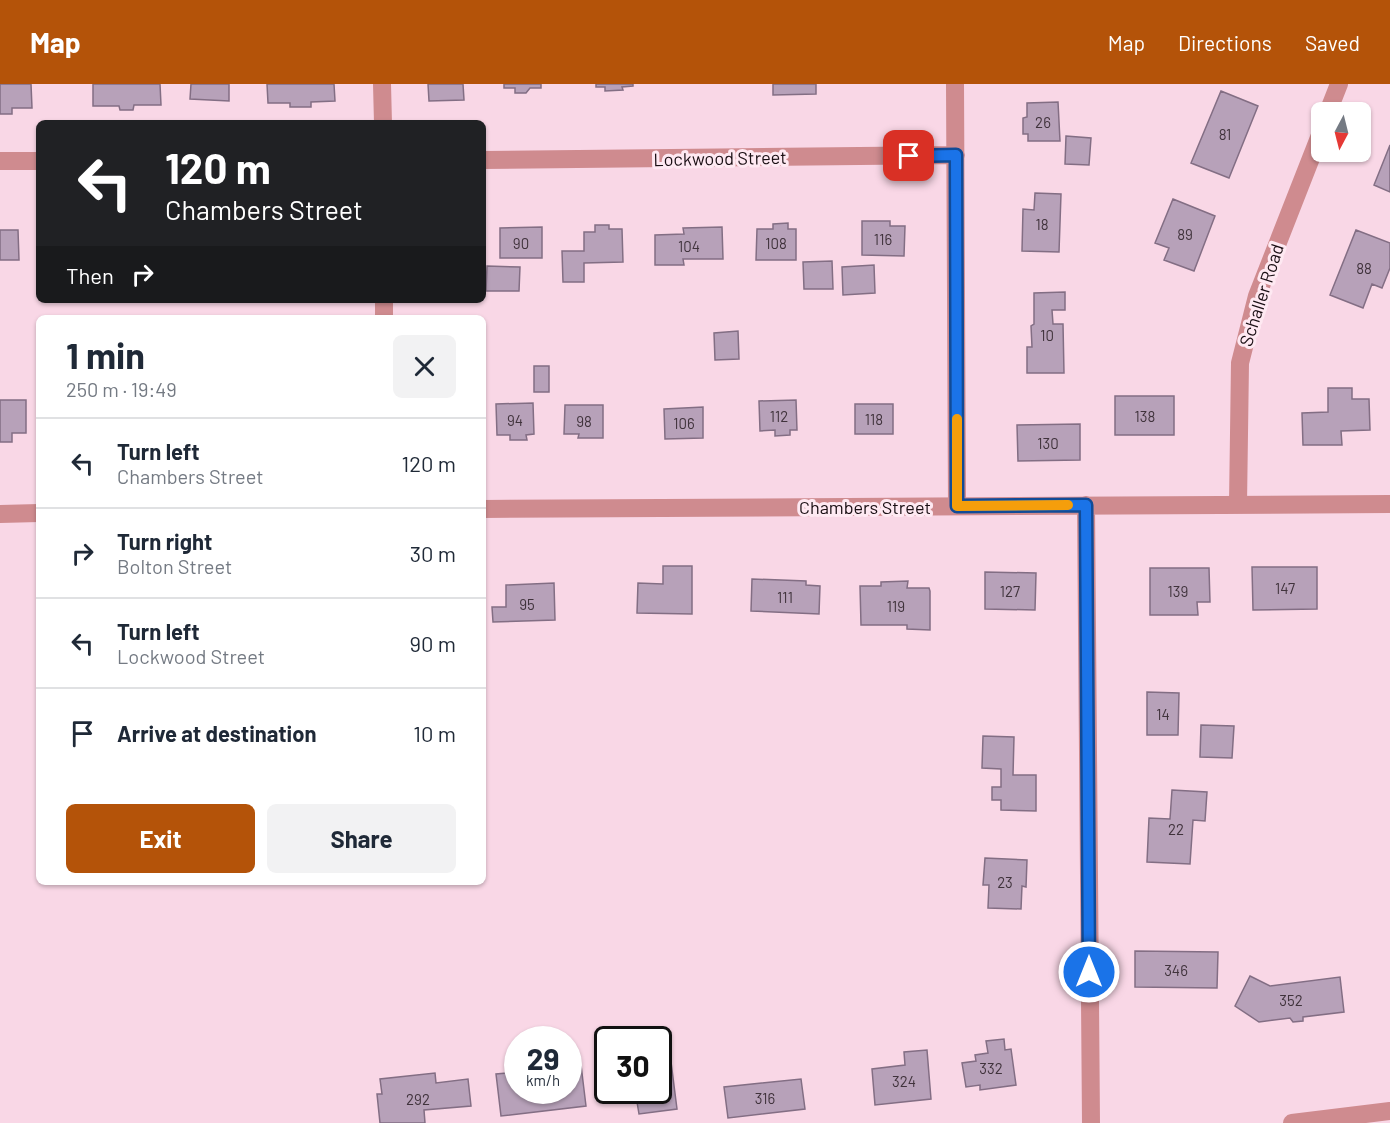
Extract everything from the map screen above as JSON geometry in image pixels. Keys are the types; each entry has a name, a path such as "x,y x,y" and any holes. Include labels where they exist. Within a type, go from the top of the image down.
{"street":[{"path":"382,84 383,120"},
{"path":"955,84 957,506"},
{"path":"1332,102 1339,84"},
{"name":"Lockwood Street","path":"486,160 956,155"},
{"name":"Schaller Road","path":"1238,504 1240,363 1257,296 1311,158"},
{"path":"0,161 36,161"},
{"name":"Chambers Street","path":"486,509 1390,504"},
{"path":"1086,505 1090,1123"},
{"path":"0,514 36,513"},
{"path":"1292,1123 1390,1111"}],"building":[{"path":"0,84 31,84 32,108 12,108 12,114 0,114"},
{"path":"93,84 160,84 161,105 134,105 133,110 120,110 119,106 93,106"},
{"path":"191,84 229,84 229,101 190,99"},
{"path":"267,84 334,84 335,101 311,102 311,107 290,107 290,103 268,103"},
{"path":"428,84 463,84 464,100 429,101"},
{"path":"504,84 541,84 541,88 530,88 526,93 515,93 515,88 504,88"},
{"path":"596,84 633,84 633,86 622,87 623,90 605,91 605,87 596,87"},
{"path":"773,84 816,84 816,94 773,95"},
{"path":"1221,91 1258,106 1229,178 1191,163"},
{"path":"1058,102 1060,141 1028,141 1028,134 1023,134 1023,118 1027,117 1027,103"},
{"path":"1066,136 1091,138 1089,165 1065,164"},
{"path":"1390,145 1390,192 1374,185"},
{"path":"1035,193 1061,194 1059,252 1022,251 1023,209 1034,210"},
{"path":"1173,199 1215,216 1194,271 1164,260 1169,248 1155,243"},
{"path":"862,221 890,221 890,226 905,226 904,256 862,255"},
{"path":"788,223 788,229 796,229 796,260 756,260 757,229 773,229 773,224"},
{"path":"595,225 609,225 609,229 622,229 623,262 584,263 584,282 563,282 562,251 584,251 584,232 595,232"},
{"path":"542,227 542,258 500,258 500,228"},
{"path":"722,227 723,259 683,259 684,265 655,265 655,235 684,234 683,228"},
{"path":"0,230 18,230 19,260 0,260"},
{"path":"1356,230 1390,243 1390,268 1382,288 1372,284 1363,308 1330,295"},
{"path":"832,261 833,289 804,289 803,262"},
{"path":"874,265 875,293 843,295 842,267"},
{"path":"487,266 520,267 519,291 486,291"},
{"path":"1065,292 1065,310 1052,310 1053,324 1063,324 1064,373 1027,373 1027,347 1032,347 1034,293"},
{"path":"738,331 739,359 715,360 714,333"},
{"path":"534,366 549,366 549,392 534,392"},
{"path":"1328,388 1352,388 1352,399 1369,399 1370,430 1341,431 1342,445 1303,445 1302,413 1328,412"},
{"path":"1115,396 1174,396 1174,435 1115,435"},
{"path":"0,400 26,400 26,433 12,433 12,442 0,442"},
{"path":"796,400 797,430 790,430 790,435 775,436 775,430 760,431 759,401"},
{"path":"533,403 534,434 526,435 527,440 510,440 510,435 497,435 496,404"},
{"path":"855,404 893,404 893,434 855,434"},
{"path":"565,405 603,405 603,438 578,438 579,434 564,434"},
{"path":"703,407 703,438 665,439 664,409"},
{"path":"1080,424 1080,460 1018,461 1017,425"},
{"path":"663,566 692,566 692,614 637,613 638,583 663,584"},
{"path":"1252,567 1317,567 1317,609 1253,610"},
{"path":"1150,568 1209,568 1210,602 1197,602 1198,615 1150,615"},
{"path":"985,572 1036,573 1035,610 985,609"},
{"path":"752,579 806,581 806,585 820,586 819,614 751,611"},
{"path":"908,581 907,588 929,588 930,630 907,629 907,625 861,625 860,586 881,586 881,582"},
{"path":"554,583 555,620 493,622 492,607 506,607 506,585"},
{"path":"1147,692 1179,693 1178,735 1147,735"},
{"path":"1201,725 1234,726 1232,758 1200,757"},
{"path":"983,736 1014,737 1013,775 1036,775 1036,811 1001,810 1001,800 992,800 992,787 1001,787 1001,769 982,768"},
{"path":"1172,790 1207,792 1205,821 1193,820 1190,864 1147,862 1149,818 1170,819"},
{"path":"985,858 1027,860 1026,887 1022,886 1021,909 988,908 989,885 983,885"},
{"path":"1135,951 1218,952 1217,988 1135,987"},
{"path":"1250,976 1270,986 1340,977 1344,1012 1303,1017 1303,1021 1293,1022 1290,1018 1259,1022 1235,1006"},
{"path":"1004,1039 1005,1050 1011,1049 1016,1085 980,1090 980,1085 966,1087 962,1063 976,1061 975,1055 988,1053 986,1041"},
{"path":"927,1050 931,1099 875,1105 872,1069 905,1065 904,1052"},
{"path":"672,1070 677,1109 639,1114 637,1104 672,1104"},
{"path":"435,1073 436,1083 468,1079 471,1106 424,1110 425,1123 380,1123 377,1094 382,1094 380,1079"},
{"path":"504,1073 504,1104 582,1104 582,1073 586,1106 501,1116 496,1074"},
{"path":"801,1079 805,1109 728,1118 724,1087"}],"slow traffic":[{"path":"957,419 957,506 1068,505"}],"route":[{"path":"909,156 956,155 957,506 1086,505 1089,972"}]}
